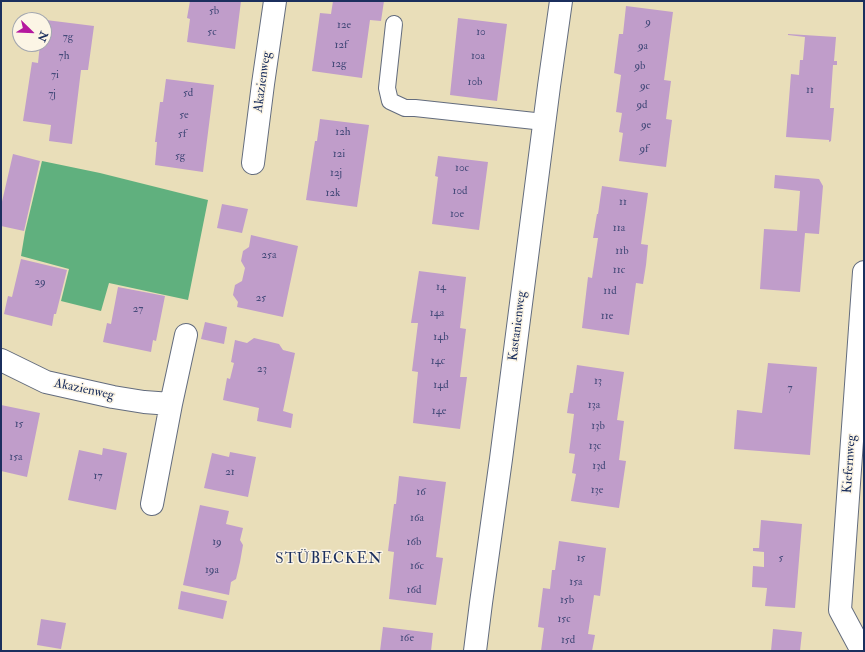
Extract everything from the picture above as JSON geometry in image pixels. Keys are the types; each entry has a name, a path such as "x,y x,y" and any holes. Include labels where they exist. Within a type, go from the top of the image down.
{"street":[{"name":"Akazienweg","path":"253,164 275,1"},
{"name":"Kastanienweg","path":"475,651 544,122 562,1"},
{"name":"Kiefernweg","path":"862,651 840,610 864,272"},
{"path":"152,504 186,335"},
{"name":"Akazienweg","path":"1,360 46,382 144,402 171,404"}],"lane":[{"path":"394,24 387,88 390,102 405,108 544,122"}],"green space":[{"path":"42,161 100,173 208,200 188,300 109,283 101,311 61,301 69,269 21,256 25,232"}],"building":[{"path":"190,1 241,1 235,49 187,42 190,19 187,18"},
{"path":"333,1 384,1 381,21 370,20 362,78 312,71 320,13 331,14"},
{"path":"626,6 673,12 664,80 671,81 666,119 672,120 666,167 619,161 623,133 619,132 622,113 616,112 621,75 614,73 619,34 623,34"},
{"path":"458,18 507,24 497,101 450,95"},
{"path":"52,21 94,26 88,70 81,70 72,144 49,141 51,125 23,121 32,62 38,63 39,52 52,52"},
{"path":"788,34 836,37 834,61 837,61 837,65 833,65 830,108 834,108 831,141 829,142 829,140 786,137 791,74 799,75 800,60 803,60 805,37"},
{"path":"166,79 214,85 203,172 155,165 157,142 155,142 160,102 163,102"},
{"path":"320,119 369,125 357,207 306,200"},
{"path":"13,154 40,161 24,231 1,226 1,206"},
{"path":"438,156 488,162 479,230 432,224 438,177 435,176"},
{"path":"775,175 819,179 823,186 819,234 805,233 800,292 760,289 764,229 797,231 800,191 774,188"},
{"path":"602,186 648,193 641,244 648,245 646,265 643,284 636,283 629,335 582,328 588,277 592,278 598,238 593,238"},
{"path":"222,204 248,209 242,233 217,228"},
{"path":"251,235 298,246 283,317 237,307 238,302 233,295 235,285 242,281 245,268 241,261 243,251 249,247"},
{"path":"21,259 67,270 52,326 4,314 8,296 12,297"},
{"path":"419,271 466,277 460,328 466,329 460,377 467,377 460,429 413,423 418,372 412,371 418,323 411,323"},
{"path":"118,287 165,296 156,341 153,340 151,352 103,342 107,323 111,324"},
{"path":"205,322 227,327 224,344 201,339"},
{"path":"254,338 279,344 283,350 295,353 283,411 293,414 291,428 257,421 259,408 223,400 227,378 230,379 234,363 231,362 235,340 247,343"},
{"path":"768,363 817,367 810,455 734,449 737,410 762,413"},
{"path":"577,365 624,372 617,420 624,421 619,460 626,461 619,508 571,501 576,474 572,473 575,454 569,453 574,414 567,413 570,393 573,393"},
{"path":"1,405 40,413 27,477 1,471"},
{"path":"103,448 127,453 116,510 68,500 79,450 102,455"},
{"path":"230,452 256,457 248,497 204,488 212,453 229,457"},
{"path":"399,476 446,482 436,557 443,558 436,605 389,599 394,552 388,551"},
{"path":"200,505 229,511 226,524 243,528 240,540 243,545 240,562 236,579 231,582 229,595 183,585"},
{"path":"761,520 802,524 795,608 765,606 767,588 752,587 753,566 764,567 764,552 753,551 753,548 759,548"},
{"path":"559,541 606,548 600,596 594,595 588,634 595,635 592,651 541,651 544,628 538,627 543,588 550,589 552,570 555,570"},
{"path":"181,591 227,601 223,619 178,609"},
{"path":"41,619 66,623 61,649 37,645"},
{"path":"383,627 433,633 431,651 380,651"},
{"path":"773,629 802,632 800,651 771,651"}],"district":[{"name":"STÜBECKEN","path":"329,560"}]}
